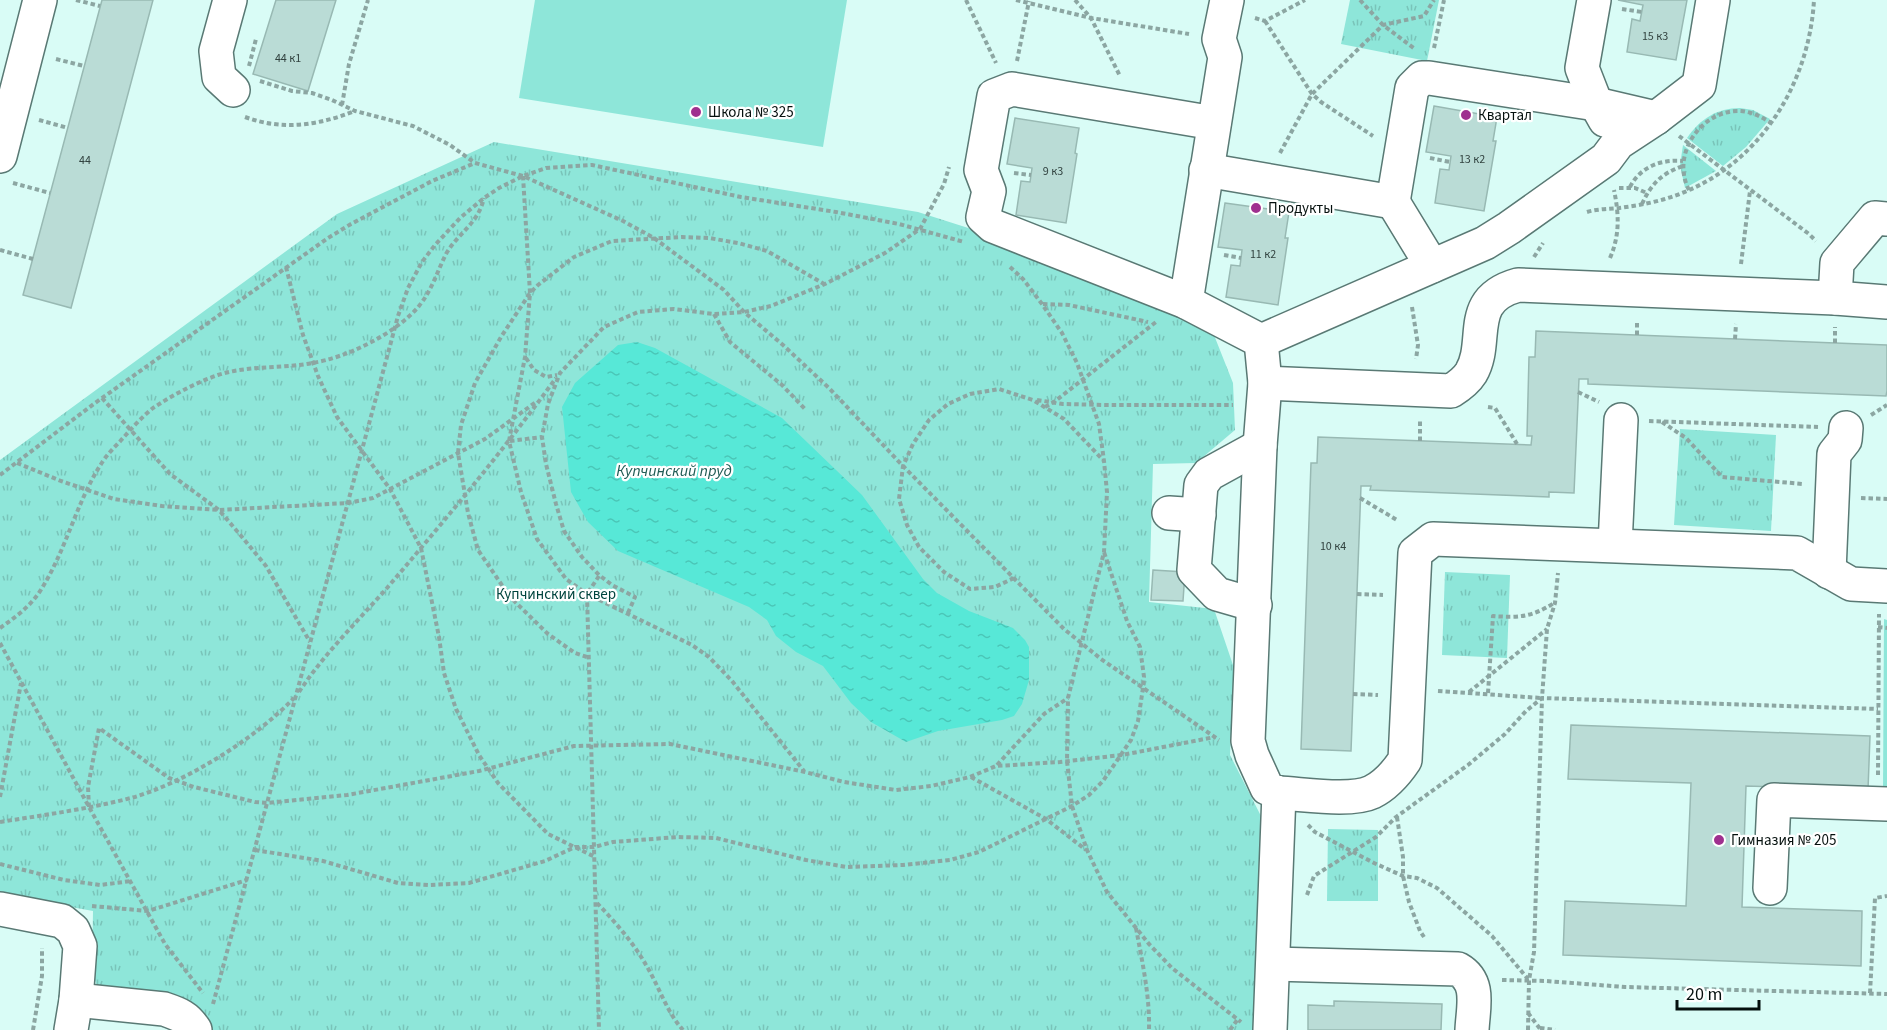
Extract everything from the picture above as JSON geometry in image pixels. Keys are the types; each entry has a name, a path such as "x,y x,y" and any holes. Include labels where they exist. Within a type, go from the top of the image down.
{"lane":[{"path":"5,169 40,0"},
{"path":"230,0 216,51 219,77 244,80"},
{"path":"1594,0 1582,68 1596,104 1610,152"},
{"path":"1261,340 1485,243 1509,228 1656,118 1699,85 1713,0"},
{"path":"1186,302 1225,57 1224,16"},
{"path":"1419,272 1393,202 1412,88 1430,71 1656,118"},
{"path":"1214,123 1012,89 994,96 981,170 988,190 982,217 993,226 1186,302 1261,340"},
{"path":"1206,170 1393,202"},
{"path":"1835,298 1837,263 1875,218 1887,219"},
{"path":"1264,393 1451,391 1462,384 1471,373 1477,359 1480,322 1492,299 1509,288 1527,285 1887,302"},
{"path":"1261,340 1264,393 1248,741 1267,788 1279,793 1355,797 1371,792 1384,783 1397,772 1405,760 1415,553 1433,539 1797,553 1851,584 1887,586"},
{"path":"1614,414 1615,545"},
{"path":"1829,573 1834,454 1845,440 1846,428"},
{"path":"1255,605 1217,594 1194,570 1184,514 1209,474 1260,446"},
{"path":"1257,1028 1273,964 1279,793"},
{"path":"1770,888 1774,800 1883,804"},
{"path":"0,909 62,921 73,930 80,946 74,1015 164,1009 189,1021 206,1016"},
{"path":"1273,964 1458,974 1474,990 1472,1030"}],"path":[{"path":"76,0 100,6"},
{"path":"342,105 349,64 368,0"},
{"path":"966,0 1003,77 1012,89"},
{"path":"1016,0 1028,1 1091,18 1224,16 1265,21 1305,0"},
{"path":"1075,0 1091,18 1137,110"},
{"path":"1360,0 1383,25 1425,56 1424,62 1430,71"},
{"path":"1266,180 1312,94 1383,25 1424,16 1434,0"},
{"path":"1430,71 1444,0"},
{"path":"1582,213 1641,205 1689,190 1723,170 1754,144 1790,94 1804,61 1814,0"},
{"path":"1012,89 1028,1"},
{"path":"1265,21 1312,94 1354,125 1400,153"},
{"path":"256,39 236,114 257,122 279,125 328,121 355,111"},
{"path":"244,80 312,93 355,111 412,126 450,145 475,164 523,176 623,221 654,238 724,290 744,312 829,388 1064,629 1101,659 1215,737 1242,754 1252,755"},
{"path":"1689,190 1683,163 1689,144 1706,122 1732,111 1750,112 1771,123"},
{"path":"1656,118 1809,234 1837,263"},
{"path":"1598,288 1618,236 1618,208 1613,186 1610,152"},
{"path":"1630,188 1639,174 1647,168 1665,161 1683,163"},
{"path":"1641,205 1657,179 1683,163"},
{"path":"0,475 102,398 286,267 351,224 432,182 475,164"},
{"path":"206,1016 247,880 395,326 408,288 422,262 460,218 484,198 523,176 546,168 592,165 741,197 836,212 920,229 969,243"},
{"path":"5,169 50,193"},
{"path":"523,176 530,293 525,357 509,441 521,492 537,539 549,559 566,579 587,594 692,645 709,657 732,681 805,772"},
{"path":"1741,294 1742,251 1750,190"},
{"path":"0,628 23,612 41,590 60,556 87,490 104,461 130,430 152,409 183,390 218,375 253,368 313,363 351,353 395,326 418,308 433,286 449,249 471,225 484,198"},
{"path":"0,822 133,797 176,780 220,755 276,717 296,696 314,668 369,609 464,497 560,373 604,327 638,312 674,309 714,314 744,312 771,306 825,284 885,254 920,229"},
{"path":"1527,285 1535,254 1547,236"},
{"path":"587,657 575,653 548,634 510,597 478,550 464,497 458,453 461,425 476,383 501,338 530,293 538,285 574,257 612,241 709,238 738,243 767,251 825,284"},
{"path":"0,250 33,259"},
{"path":"1009,266 1023,279 1062,333 1093,405 1099,424 1104,461 1107,492 1104,552 1068,698 1067,761 1072,806 1087,850 1107,892 1149,944 1172,968 1257,1028"},
{"path":"286,267 303,335 337,417 390,489 421,548 444,674 456,708 479,755 498,783 548,834 595,857"},
{"path":"1415,390 1419,272"},
{"path":"1045,407 1186,302"},
{"path":"1042,304 1069,305 1155,323"},
{"path":"714,314 730,342 782,385 806,410"},
{"path":"525,357 534,370 546,377 554,377 560,373"},
{"path":"560,373 549,404 542,437 548,474 564,531 599,576 635,597 628,613"},
{"path":"1014,578 995,587 970,589 944,572 919,547 907,525 899,499 903,466 913,444 929,420 948,404 970,393 999,389 1033,400 1064,419 1104,461"},
{"path":"1578,392 1614,414 1661,421 1846,428"},
{"path":"1033,400 1093,405 1224,406 1264,393"},
{"path":"102,398 170,474 219,510 266,566 310,643"},
{"path":"17,462 61,481 114,499 162,506 219,510 348,503 373,498 484,439 541,399"},
{"path":"1488,406 1495,408 1517,444"},
{"path":"1661,421 1686,438 1722,477 1813,485"},
{"path":"509,441 542,437"},
{"path":"1360,498 1397,520"},
{"path":"1858,498 1887,499"},
{"path":"1528,1030 1529,980 1534,952 1542,698 1547,629 1555,603 1562,543"},
{"path":"255,850 323,861 398,883 429,885 469,883 545,861 575,847 594,847 613,842 678,837 716,838 806,860 847,867 903,865 950,860 979,852 1072,806 1089,795 1103,780 1131,740 1138,721 1143,688 1144,677 1140,647 1128,621 1104,552"},
{"path":"599,576 587,594 599,1030"},
{"path":"1357,594 1393,596"},
{"path":"1488,693 1493,616 1519,618 1540,612 1555,603"},
{"path":"1878,619 1878,709 1883,804"},
{"path":"1878,627 1887,628"},
{"path":"1469,692 1547,629"},
{"path":"0,643 206,1016"},
{"path":"0,797 21,682"},
{"path":"1409,689 1542,698 1878,709"},
{"path":"996,766 1044,714 1068,698"},
{"path":"1305,901 1314,876 1376,837 1396,817 1468,765 1505,734 1526,711 1542,698"},
{"path":"89,807 88,787 99,728 169,778 194,787 267,803 346,795 489,769 574,746 670,744 844,782 896,790 931,786 970,777 996,766 1122,755 1215,737"},
{"path":"970,777 1046,819 1087,850"},
{"path":"1384,783 1393,801 1408,902 1420,931 1458,974 1625,987 1887,994"},
{"path":"1279,793 1315,832 1403,876 1417,878 1437,888 1492,936 1529,980"},
{"path":"0,864 64,880 100,885 131,881"},
{"path":"83,905 148,911 247,880"},
{"path":"1870,994 1875,898 1887,896"},
{"path":"596,902 625,934 683,1030"},
{"path":"1136,927 1144,972 1149,1030"},
{"path":"33,1030 42,976 42,945"},
{"path":"1528,1012 1540,1029 1555,1030"}],"green space":[{"path":"535,0 847,0 823,147 519,98"},
{"path":"1350,0 1439,0 1427,61 1341,44"},
{"path":"1740,108 1753,110 1770,119 1746,147 1723,166 1687,138 1703,120 1717,112"},
{"name":"Купчинский сквер","path":"494,142 918,212 984,233 1212,330 1233,383 1235,430 1196,463 1153,464 1149,602 1214,609 1234,668 1230,755 1263,820 1256,1030 208,1030 97,986 92,971 93,911 0,894 0,460 337,214"},
{"path":"1683,145 1716,171 1685,188 1680,165"},
{"path":"1680,429 1776,435 1771,531 1674,525"},
{"path":"1445,572 1510,575 1507,658 1442,655"},
{"path":"1884,619 1887,620 1887,790 1883,790"},
{"path":"1328,829 1378,830 1378,901 1327,901"}],"water":[{"name":"Купчинский пруд","path":"637,342 655,348 782,418 862,495 923,579 937,593 969,611 1013,628 1029,647 1029,680 1022,704 1014,716 938,731 906,742 871,722 851,703 823,666 796,652 776,636 767,620 749,607 618,551 588,522 571,492 562,407 575,383 618,345"}],"building":[{"path":"102,0 153,0 71,308 23,295"},
{"path":"276,0 336,0 308,91 253,74"},
{"path":"1618,0 1687,0 1676,60 1627,52 1632,19 1640,21 1643,5"},
{"path":"1434,106 1497,117 1493,141 1496,141 1484,211 1435,203 1440,169 1449,170 1451,156 1426,152"},
{"path":"1015,118 1079,128 1066,223 1016,215 1021,181 1030,182 1032,168 1007,164"},
{"path":"1225,203 1289,212 1285,238 1288,238 1278,305 1226,297 1231,265 1240,266 1242,250 1218,247"},
{"path":"1536,331 1887,345 1887,391 1886,396 1588,384 1588,379 1579,379 1574,493 1549,492 1549,497 1370,490 1371,486 1361,486 1351,751 1301,749 1311,463 1317,463 1318,437 1531,445 1532,436 1527,436 1529,357 1535,357"},
{"path":"1153,570 1185,572 1183,601 1151,600"},
{"path":"1571,725 1870,736 1868,790 1746,786 1742,907 1862,911 1861,966 1563,955 1565,901 1686,906 1691,783 1568,779"},
{"path":"1334,1001 1442,1004 1441,1030 1308,1030 1308,1005 1334,1006"}],"place":[{"name":"Школа № 325","path":"696,112"},
{"name":"Квартал","path":"1466,115"},
{"name":"Продукты","path":"1256,208"},
{"name":"Гимназия № 205","path":"1719,840"}]}
